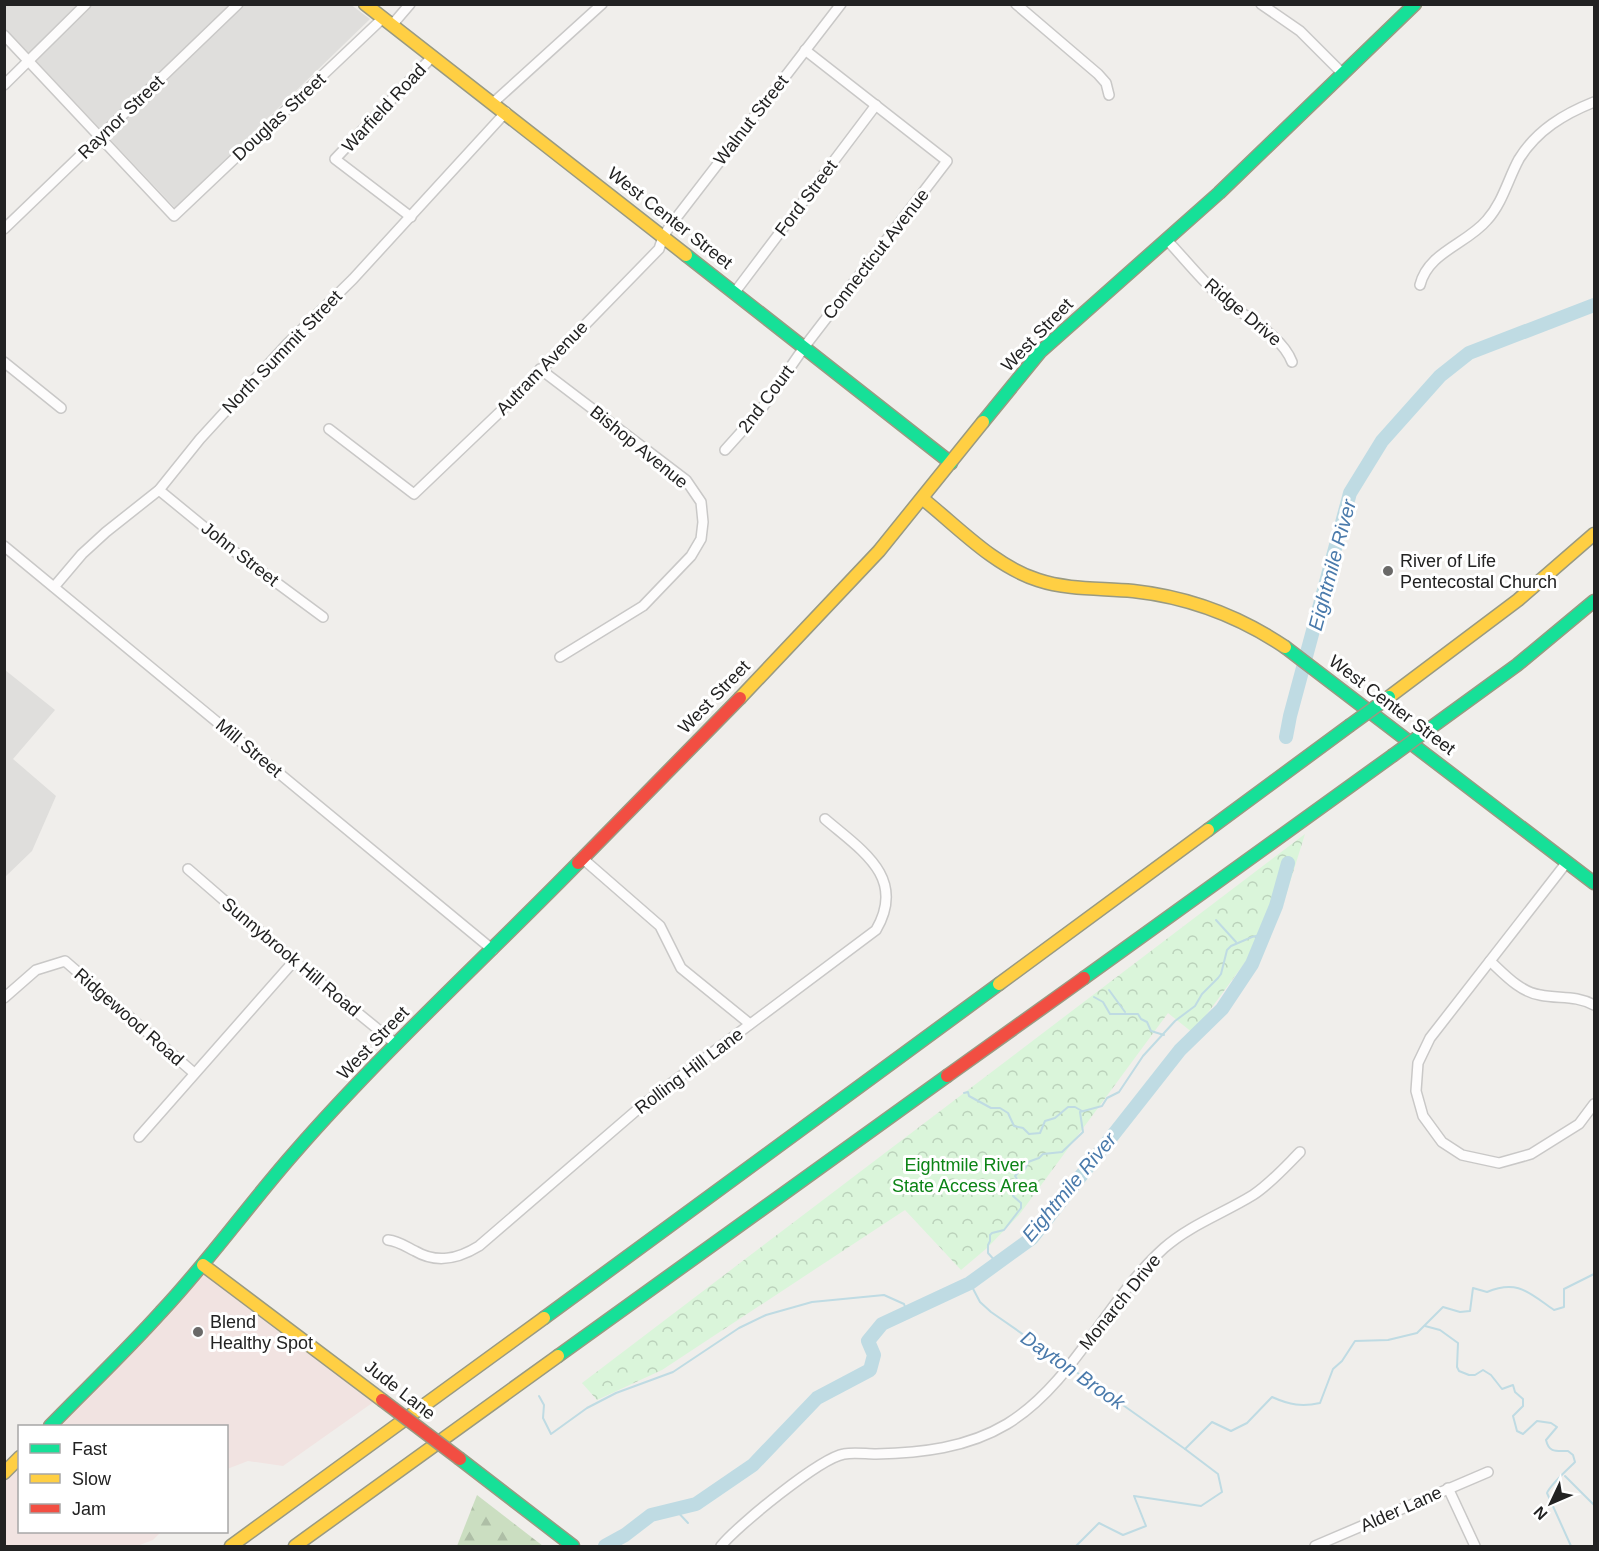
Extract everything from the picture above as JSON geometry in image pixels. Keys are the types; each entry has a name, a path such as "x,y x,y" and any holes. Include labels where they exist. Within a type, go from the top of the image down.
{"main road":[{"name":"West Center Street","path":"365,4 506,111 951,463"},
{"name":"West Street","path":"51,1425 161,1312 203,1265 295,1152 396,1044 493,950 710,729 879,551 1040,352 1219,193 1415,4"},
{"name":"West Center Street","path":"923,499 1000,560 1018,572 1037,580 1059,585 1135,591 1185,600 1234,616 1256,628 1296,654 1594,883"},
{"path":"231,1546 320,1483 1389,697 1518,600 1594,534"},
{"path":"295,1546 1392,756 1533,652 1594,601"},
{"name":"Jude Lane","path":"203,1265 573,1546"},
{"path":"4,1473 18,1459"},
{"path":"219,1546 320,1483"}],"street":[{"path":"4,85 86,4"},
{"name":"Raynor Street","path":"4,229 238,4"},
{"name":"Douglas Street","path":"99,138 174,216 410,4"},
{"path":"494,102 602,4"},
{"name":"Walnut Street","path":"663,237 841,4"},
{"path":"1016,4 1098,74 1106,83 1109,95"},
{"path":"1261,4 1300,31 1343,74"},
{"path":"4,35 99,138"},
{"path":"805,50 876,105"},
{"name":"Warfield Road","path":"411,217 335,159 433,56"},
{"path":"1420,285 1422,275 1430,265 1486,222 1499,204 1519,159 1533,141 1550,124 1571,111 1594,102"},
{"name":"Connecticut Avenue","path":"805,346 947,161 876,105"},
{"name":"Ford Street","path":"735,291 876,105"},
{"name":"North Summit Street","path":"54,587 82,554 159,490 200,439 279,352 354,279 506,111"},
{"name":"Autram Avenue","path":"329,429 414,494 503,408 659,249 663,237"},
{"name":"Ridge Drive","path":"1166,239 1217,293 1278,340 1288,351 1292,362"},
{"name":"2nd Court","path":"725,450 760,411 805,346"},
{"path":"4,362 61,408"},
{"name":"Bishop Avenue","path":"540,369 686,480 701,502 703,522 701,539 691,556 643,606 561,657"},
{"name":"John Street","path":"159,490 231,549 322,617"},
{"name":"Mill Street","path":"4,546 493,950"},
{"name":"Rolling Hill Lane","path":"387,1240 396,1241 430,1257 442,1260 468,1253 645,1103 876,930 882,919 887,895 885,882 870,857 825,819"},
{"path":"582,858 660,926 681,968 750,1024"},
{"path":"1567,862 1430,1038 1418,1063 1416,1091 1423,1116 1442,1142 1462,1155 1499,1162 1531,1154 1569,1132 1579,1124 1594,1104"},
{"name":"Sunnybrook Hill Road","path":"188,869 294,961 396,1044"},
{"name":"Ridgewood Road","path":"4,999 36,970 65,961 194,1073"},
{"path":"139,1137 294,961"},
{"path":"1490,961 1522,989 1538,995 1581,999 1594,1005"},
{"name":"Monarch Drive","path":"721,1546 747,1521 818,1466 843,1454 928,1451 980,1437 1006,1424 1050,1388 1145,1266 1164,1248 1184,1232 1256,1193 1300,1152"},
{"name":"Alder Lane","path":"1315,1546 1488,1472"},
{"path":"1448,1488 1475,1546"}],"shaded area":[{"path":"5,4 350,4 370,19 175,208 5,28"},
{"path":"5,670 55,710 13,759 56,796 32,851 5,877"},
{"path":"203,1271 375,1401 283,1466 248,1461 228,1469 228,1425 55,1425"},
{"path":"18,1462 18,1533 160,1533 153,1540 137,1546 5,1546 5,1476"}],"green space":[{"name":"Eightmile River State Access Area","path":"1305,834 1285,898 1263,938 1193,1033 1168,1013 1019,1215 987,1248 961,1270 905,1210 662,1370 597,1400 582,1383"},
{"path":"477,1495 543,1546 457,1546"}],"waterway":[{"name":"Eightmile River","path":"1286,737 1350,493 1382,441 1440,376 1469,353 1594,305"},
{"name":"Eightmile River","path":"605,1546 625,1535 651,1515 696,1504 753,1465 817,1398 870,1370 874,1355 868,1341 882,1324 970,1283 1032,1238 1180,1050 1222,1009 1252,964 1276,906 1288,863"},
{"path":"1216,920 1236,942"},
{"path":"997,1263 988,1253 990,1235 1004,1230 1021,1208 1021,1203 1013,1196 1019,1182 1015,1176 1025,1169 1028,1162 1043,1154 1062,1152 1083,1132 1080,1112 1102,1106 1107,1098 1119,1092 1143,1056 1175,1021 1195,1006 1202,994 1218,978 1227,950 1231,946 1264,934"},
{"path":"1109,990 1125,1012"},
{"path":"1094,997 1103,1002 1110,1014 1138,1014 1147,1022 1151,1031 1164,1035"},
{"path":"964,1093 968,1092 969,1096 991,1108 1000,1108 1008,1113 1014,1126 1023,1128 1029,1134 1040,1133 1045,1121 1055,1118 1068,1107 1075,1107 1082,1111"},
{"name":"Dayton Brook","path":"1072,1369 1185,1449 1212,1422 1231,1431 1247,1423 1272,1397 1296,1404 1320,1403 1333,1369 1342,1361 1355,1341 1388,1340 1417,1333 1443,1307 1460,1312 1470,1311 1473,1288 1487,1292 1507,1287 1523,1290 1554,1310 1564,1307 1564,1289 1594,1274"},
{"name":"Dayton Brook","path":"970,1283 980,1302 991,1312 1067,1365"},
{"path":"539,1396 544,1405 543,1418 551,1434 587,1408 616,1393 673,1372 739,1328 766,1315 812,1302 884,1295 904,1304 907,1312"},
{"path":"1425,1326 1440,1330 1458,1343 1457,1367 1459,1371 1475,1375 1483,1370 1491,1375 1502,1389 1513,1385 1515,1392 1523,1399 1523,1406 1513,1416 1517,1431 1523,1434 1537,1421 1551,1423 1557,1427 1546,1440 1547,1444 1554,1450 1568,1451 1573,1455 1575,1462 1547,1493 1571,1546"},
{"name":"Dayton Brook","path":"1076,1546 1099,1523 1123,1535 1146,1526 1134,1496 1201,1506 1222,1492 1218,1474 1185,1449"},
{"path":"1565,1476 1594,1505"},
{"name":"Dayton Brook","path":"674,1508 688,1523"}],"traffic: fast":[{"path":"983,422 1040,352 1219,193 1415,4"},
{"path":"686,255 951,463"},
{"path":"1429,729 1517,665 1594,601"},
{"path":"1285,647 1594,883"},
{"path":"1349,726 1389,697"},
{"path":"1208,830 1349,726"},
{"path":"1392,756 1429,729"},
{"path":"1084,978 1392,756"},
{"path":"51,1425 179,1293 278,1172 329,1114 578,863"},
{"path":"544,1318 999,984"},
{"path":"558,1356 947,1076"},
{"path":"460,1459 573,1546"}],"traffic: slow":[{"path":"365,4 686,255"},
{"path":"740,698 879,551 983,422"},
{"path":"923,499 977,545 1022,574 1061,586 1133,591 1193,603 1250,626 1285,647"},
{"path":"1389,697 1518,600 1594,534"},
{"path":"999,984 1208,830"},
{"path":"203,1265 382,1400"},
{"path":"231,1546 544,1318"},
{"path":"295,1546 558,1356"},
{"path":"4,1473 18,1459"}],"traffic: jam":[{"path":"578,863 740,698"},
{"path":"947,1076 1084,978"},
{"path":"382,1400 460,1459"}],"place":[{"name":"River of Life Pentecostal Church","path":"1388,571"},
{"name":"Blend Healthy Spot","path":"198,1332"}]}
